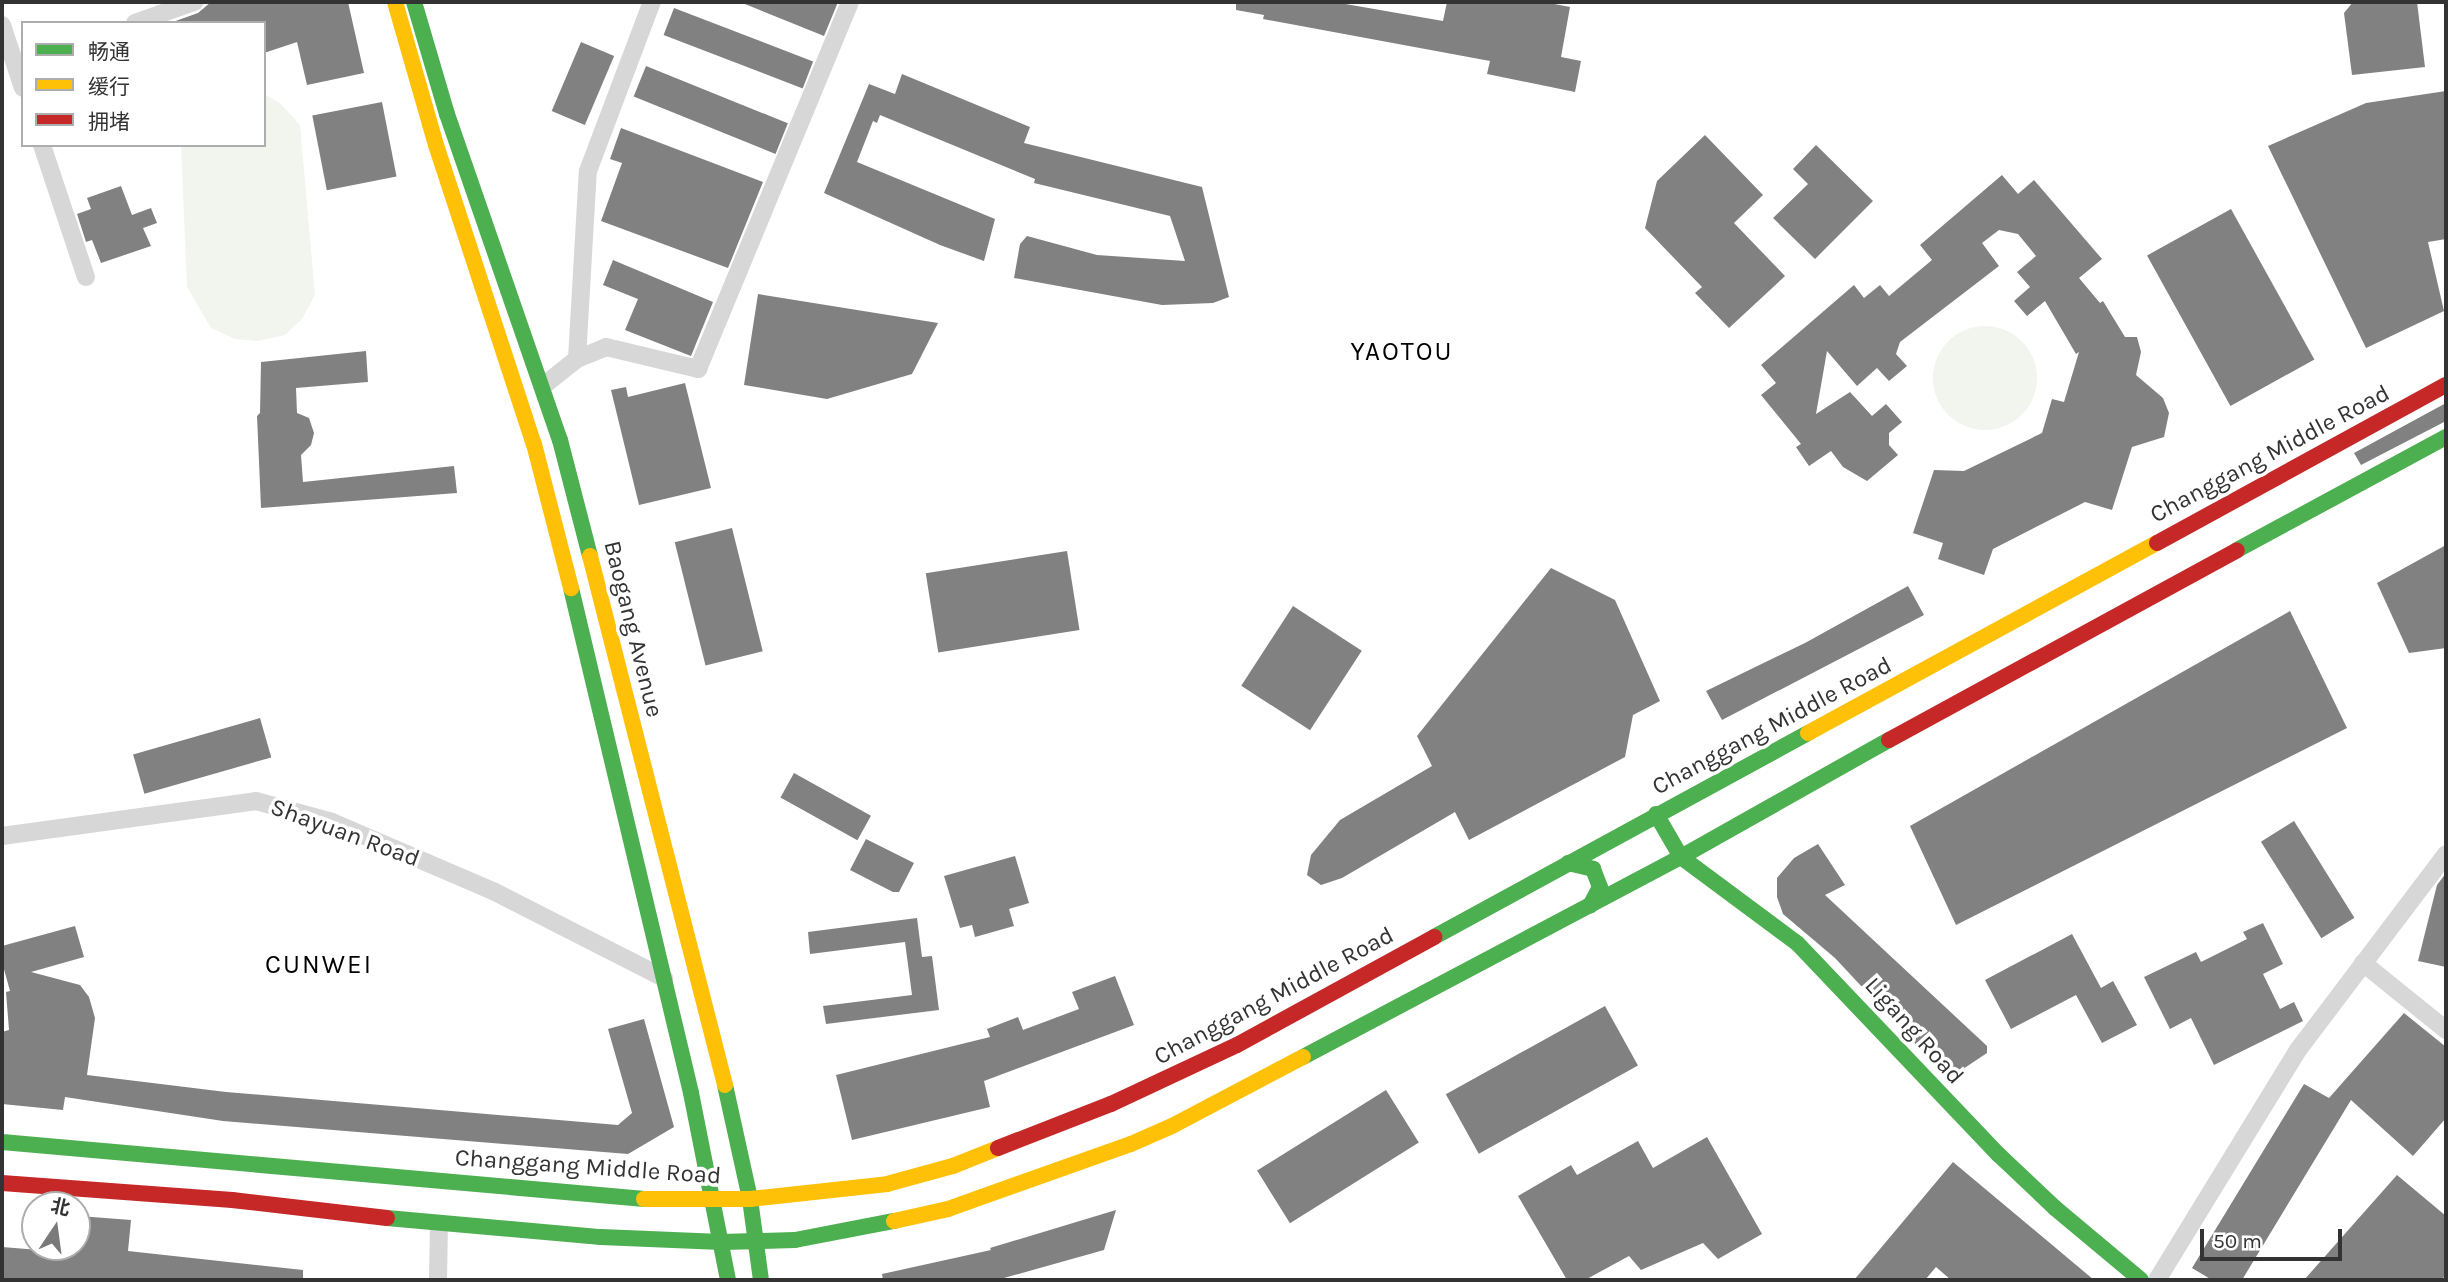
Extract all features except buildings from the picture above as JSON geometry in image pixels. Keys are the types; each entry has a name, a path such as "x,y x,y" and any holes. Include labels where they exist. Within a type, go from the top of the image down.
{"main road":[{"name":"Baogang Avenue","path":"395,2 436,145 534,444 664,978 714,1200 728,1280"},
{"name":"Baogang Avenue","path":"414,2 447,114 560,440 729,1101 750,1199 761,1280"},
{"name":"Changgang Middle Road","path":"2,1142 640,1199 750,1199 900,1180 953,1166 1111,1104 1237,1045 1656,814 2446,386"},
{"path":"2,1183 232,1200 439,1224 601,1237 722,1242 757,1242 838,1234 948,1209 1131,1143 1349,1034 1681,857 1982,688 2446,437"},
{"name":"Ligang Road","path":"1656,814 1681,857 1797,943 1991,1147 2055,1208 2141,1280"},
{"path":"1568,863 1593,869 1600,887 1590,906"}],"street":[{"path":"141,21 194,2"},
{"path":"577,359 588,171 652,2"},
{"path":"543,386 577,359 606,347 698,369 850,2"},
{"path":"2,26 21,84"},
{"path":"43,147 86,277"},
{"name":"Shayuan Road","path":"2,836 256,801 332,822 495,892 664,978"},
{"path":"2157,1280 2298,1050 2446,854"},
{"path":"2363,962 2446,1030"},
{"path":"438,1280 439,1224"}],"shaded area":[{"path":"266,95 280,103 300,125 315,295 302,319 285,335 258,341 235,339 211,328 187,287 181,147 266,147"},
{"path":"1985,326 2005,330 2028,349 2033,358 2037,378 2033,398 2014,421 2005,426 1985,430 1965,426 1942,407 1937,398 1933,378 1937,358 1956,335 1965,330"}],"traffic: fast":[{"path":"414,2 447,114 560,440 590,556"},
{"path":"2237,550 2446,437"},
{"path":"571,588 691,1093 728,1280"},
{"path":"1434,937 1808,733"},
{"path":"1303,1057 1681,857 1889,740"},
{"path":"1656,814 1681,857 1797,943 1999,1155 2055,1208 2141,1280"},
{"path":"1568,863 1593,869 1600,887 1590,906"},
{"path":"725,1085 750,1199 761,1280"},
{"path":"2,1142 644,1199"},
{"path":"387,1218 601,1237 721,1242 795,1240 894,1221"}],"traffic: slow":[{"path":"395,2 436,145 534,444 571,588"},
{"path":"1808,733 2157,543"},
{"path":"590,556 725,1085"},
{"path":"894,1221 948,1209 1131,1144 1172,1126 1303,1057"},
{"path":"644,1199 750,1199 887,1184 953,1166 998,1148"}],"traffic: jam":[{"path":"2157,543 2446,385"},
{"path":"1889,740 2237,550"},
{"path":"998,1148 1111,1104 1237,1045 1434,937"},
{"path":"2,1183 232,1200 387,1218"}],"district":[{"name":"YAOTOU","path":"1402,352"},
{"name":"CUNWEI","path":"319,965"}]}
